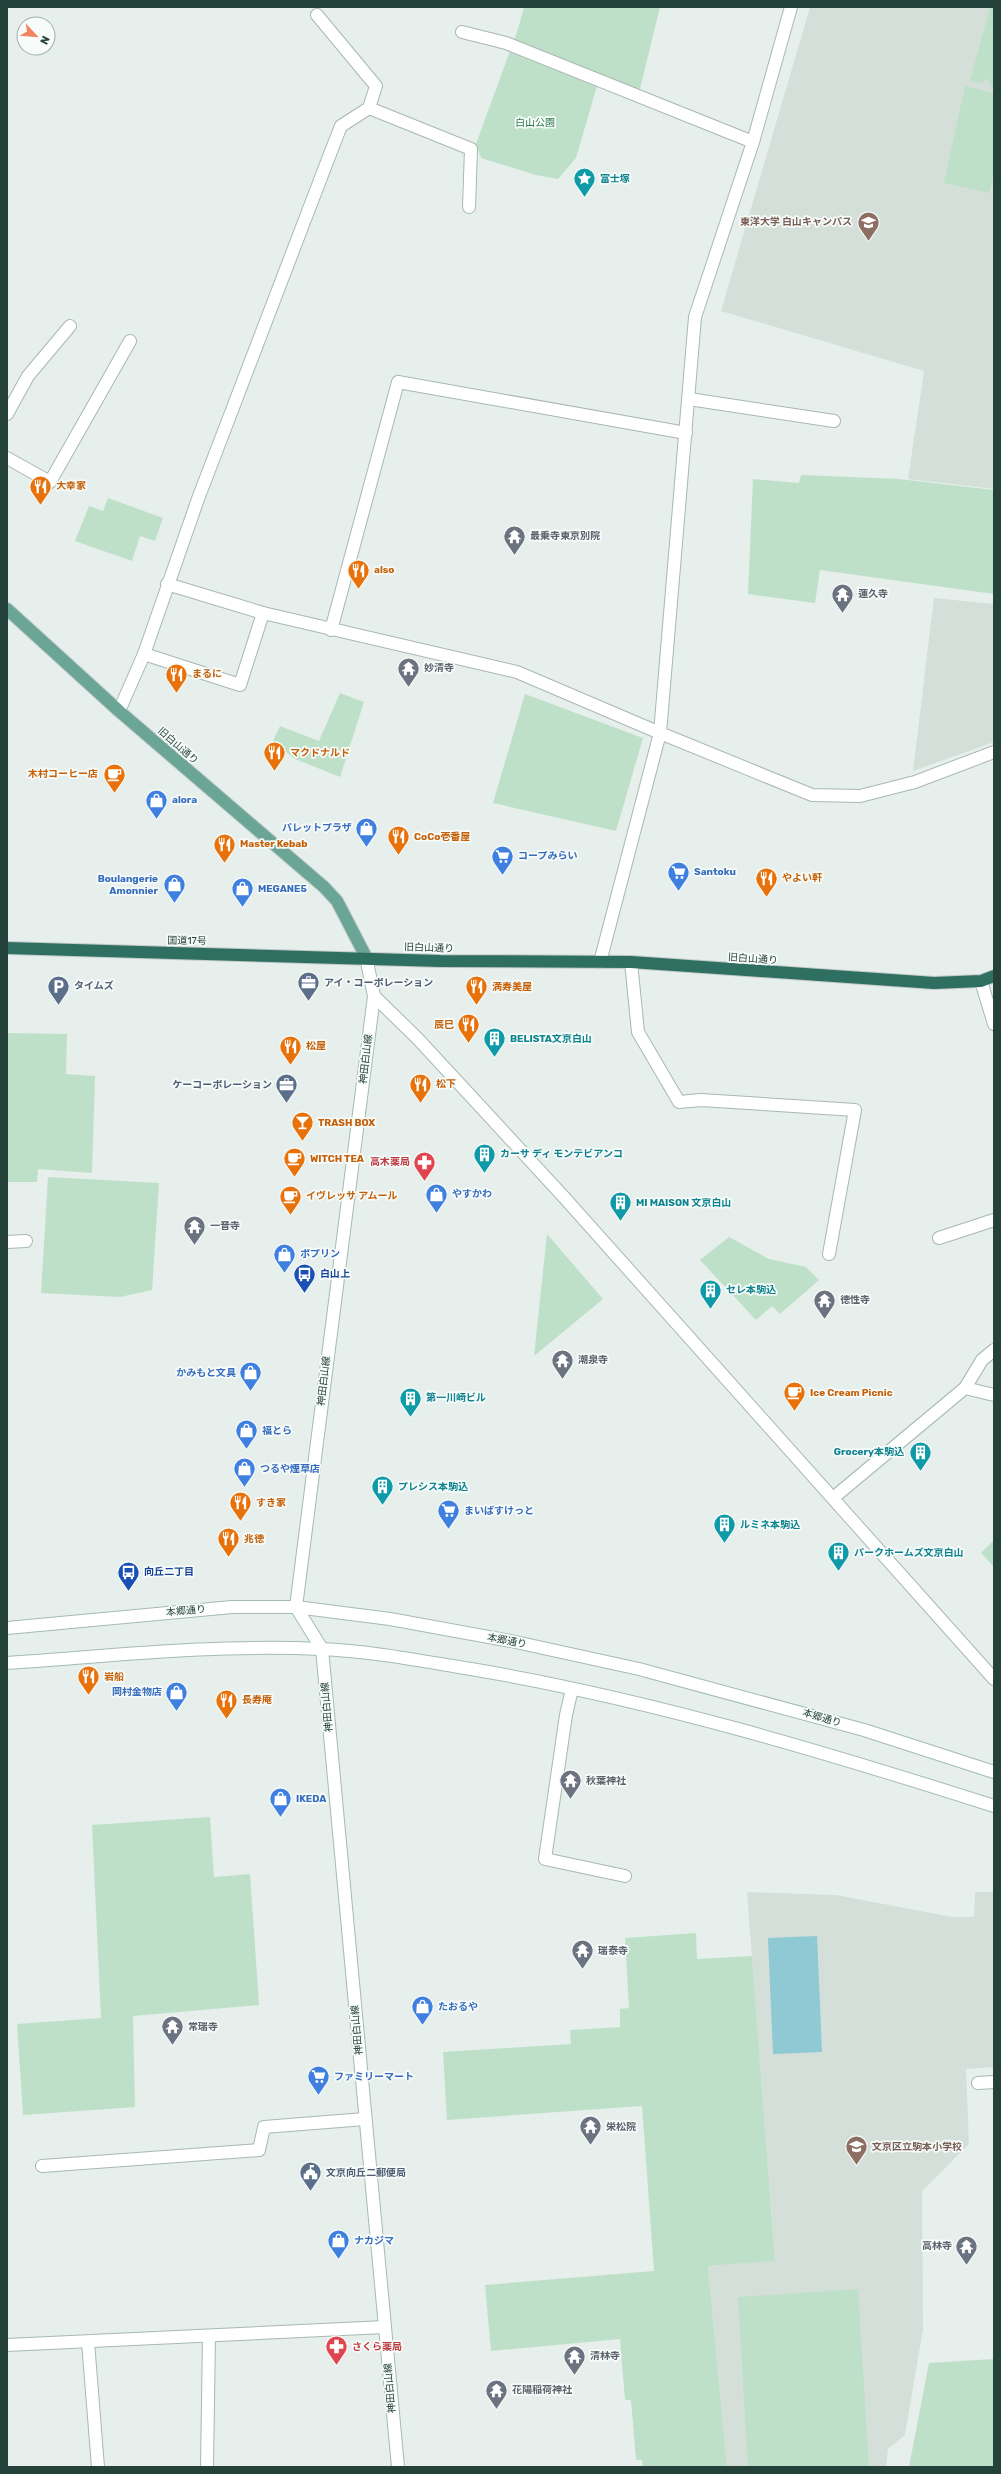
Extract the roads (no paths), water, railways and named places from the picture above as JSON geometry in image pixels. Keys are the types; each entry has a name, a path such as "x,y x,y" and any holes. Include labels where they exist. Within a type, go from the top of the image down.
{"highway":[{"name":"国道17号","path":"7,948 366,957"},
{"name":"旧白山通り","path":"366,957 631,962 934,983 981,981 994,976"}],"main road":[{"path":"600,962 660,733 695,317 753,142 791,7"},
{"path":"119,711 144,654 167,584 341,126 369,108 376,86 317,15"},
{"path":"462,32 506,43 753,142"},
{"path":"369,108 471,149 469,207"},
{"path":"7,414 28,376 70,326"},
{"path":"7,458 50,482 130,341"},
{"path":"331,630 398,382 686,433"},
{"path":"689,400 834,421"},
{"path":"167,584 263,613 517,672 660,733 812,795 860,796 915,782 994,752"},
{"name":"旧白山通り","path":"7,609 119,711 324,887 337,901 366,957"},
{"path":"144,654 240,685 263,613"},
{"name":"神田白山線","path":"366,957 374,996 296,1607 322,1649 398,2467"},
{"path":"631,962 638,1032 679,1102 701,1100 855,1110 830,1254"},
{"path":"981,981 994,1024"},
{"path":"374,996 418,1039 562,1195 994,1679"},
{"path":"939,1238 994,1220"},
{"path":"7,1242 26,1241"},
{"path":"833,1498 965,1388 982,1360 994,1350"},
{"path":"965,1388 994,1395"},
{"name":"本郷通り","path":"7,1628 232,1607 296,1607 390,1619 511,1641 639,1669 864,1730 994,1772"},
{"path":"7,1663 239,1647 322,1649 385,1655 572,1689 743,1729 855,1762 994,1806"},
{"path":"572,1689 566,1715 545,1859 625,1876"},
{"path":"978,2083 994,2082"},
{"path":"42,2166 259,2150 264,2127 365,2119"},
{"path":"7,2346 385,2327"},
{"path":"207,2467 209,2336"},
{"path":"88,2342 98,2467"}],"water":[{"path":"817,1936 822,2052 773,2054 768,1938"}],"place":[{"name":"富士塚","path":"585,198"},
{"name":"東洋大学 白山キャンパス","path":"868,242"},
{"name":"大幸家","path":"40,506"},
{"name":"最乗寺東京別院","path":"515,556"},
{"name":"also","path":"358,590"},
{"name":"蓮久寺","path":"843,614"},
{"name":"妙清寺","path":"409,688"},
{"name":"まるに","path":"177,694"},
{"name":"マクドナルド","path":"274,772"},
{"name":"木村コーヒー店","path":"114,794"},
{"name":"alora","path":"156,820"},
{"name":"パレットプラザ","path":"367,848"},
{"name":"CoCo壱番屋","path":"398,856"},
{"name":"Master Kebab","path":"224,864"},
{"name":"コープみらい","path":"503,876"},
{"name":"Santoku","path":"678,892"},
{"name":"やよい軒","path":"767,898"},
{"name":"Boulangerie Amonnier","path":"174,904"},
{"name":"MEGANE5","path":"242,908"},
{"name":"アイ・コーポレーション","path":"308,1002"},
{"name":"タイムズ","path":"59,1006"},
{"name":"満寿美屋","path":"477,1006"},
{"name":"辰巳","path":"469,1044"},
{"name":"BELISTA文京白山","path":"495,1058"},
{"name":"松屋","path":"291,1066"},
{"name":"ケーコーポレーション","path":"287,1104"},
{"name":"松下","path":"421,1104"},
{"name":"TRASH BOX","path":"302,1142"},
{"name":"カーサ ディ モンテビアンコ","path":"485,1174"},
{"name":"WITCH TEA","path":"294,1178"},
{"name":"高木薬局","path":"425,1182"},
{"name":"やすかわ","path":"437,1214"},
{"name":"イヴレッサ アムール","path":"290,1216"},
{"name":"MI MAISON 文京白山","path":"621,1222"},
{"name":"一音寺","path":"195,1246"},
{"name":"ポプリン","path":"284,1274"},
{"name":"白山上","path":"305,1294"},
{"name":"セレ本駒込","path":"711,1310"},
{"name":"徳性寺","path":"825,1320"},
{"name":"潮泉寺","path":"563,1380"},
{"name":"かみもと文具","path":"251,1392"},
{"name":"Ice Cream Picnic","path":"794,1412"},
{"name":"第一川崎ビル","path":"411,1418"},
{"name":"福とら","path":"246,1450"},
{"name":"Grocery本駒込","path":"920,1472"},
{"name":"つるや煙草店","path":"245,1488"},
{"name":"プレシス本駒込","path":"383,1506"},
{"name":"すき家","path":"240,1522"},
{"name":"まいばすけっと","path":"448,1530"},
{"name":"ルミネ本駒込","path":"725,1544"},
{"name":"兆徳","path":"228,1558"},
{"name":"パークホームズ文京白山","path":"838,1572"},
{"name":"向丘二丁目","path":"128,1592"},
{"name":"岩船","path":"88,1696"},
{"name":"岡村金物店","path":"177,1712"},
{"name":"長寿庵","path":"226,1720"},
{"name":"秋葉神社","path":"571,1800"},
{"name":"IKEDA","path":"280,1818"},
{"name":"瑞泰寺","path":"583,1970"},
{"name":"たおるや","path":"423,2026"},
{"name":"常瑞寺","path":"173,2046"},
{"name":"ファミリーマート","path":"318,2096"},
{"name":"栄松院","path":"591,2146"},
{"name":"文京区立駒本小学校","path":"856,2166"},
{"name":"文京向丘二郵便局","path":"310,2192"},
{"name":"ナカジマ","path":"338,2260"},
{"name":"高林寺","path":"967,2266"},
{"name":"さくら薬局","path":"336,2366"},
{"name":"清林寺","path":"575,2376"},
{"name":"花陽稲荷神社","path":"496,2410"}],"park label":[{"name":"白山公園","path":"535,123"}]}
